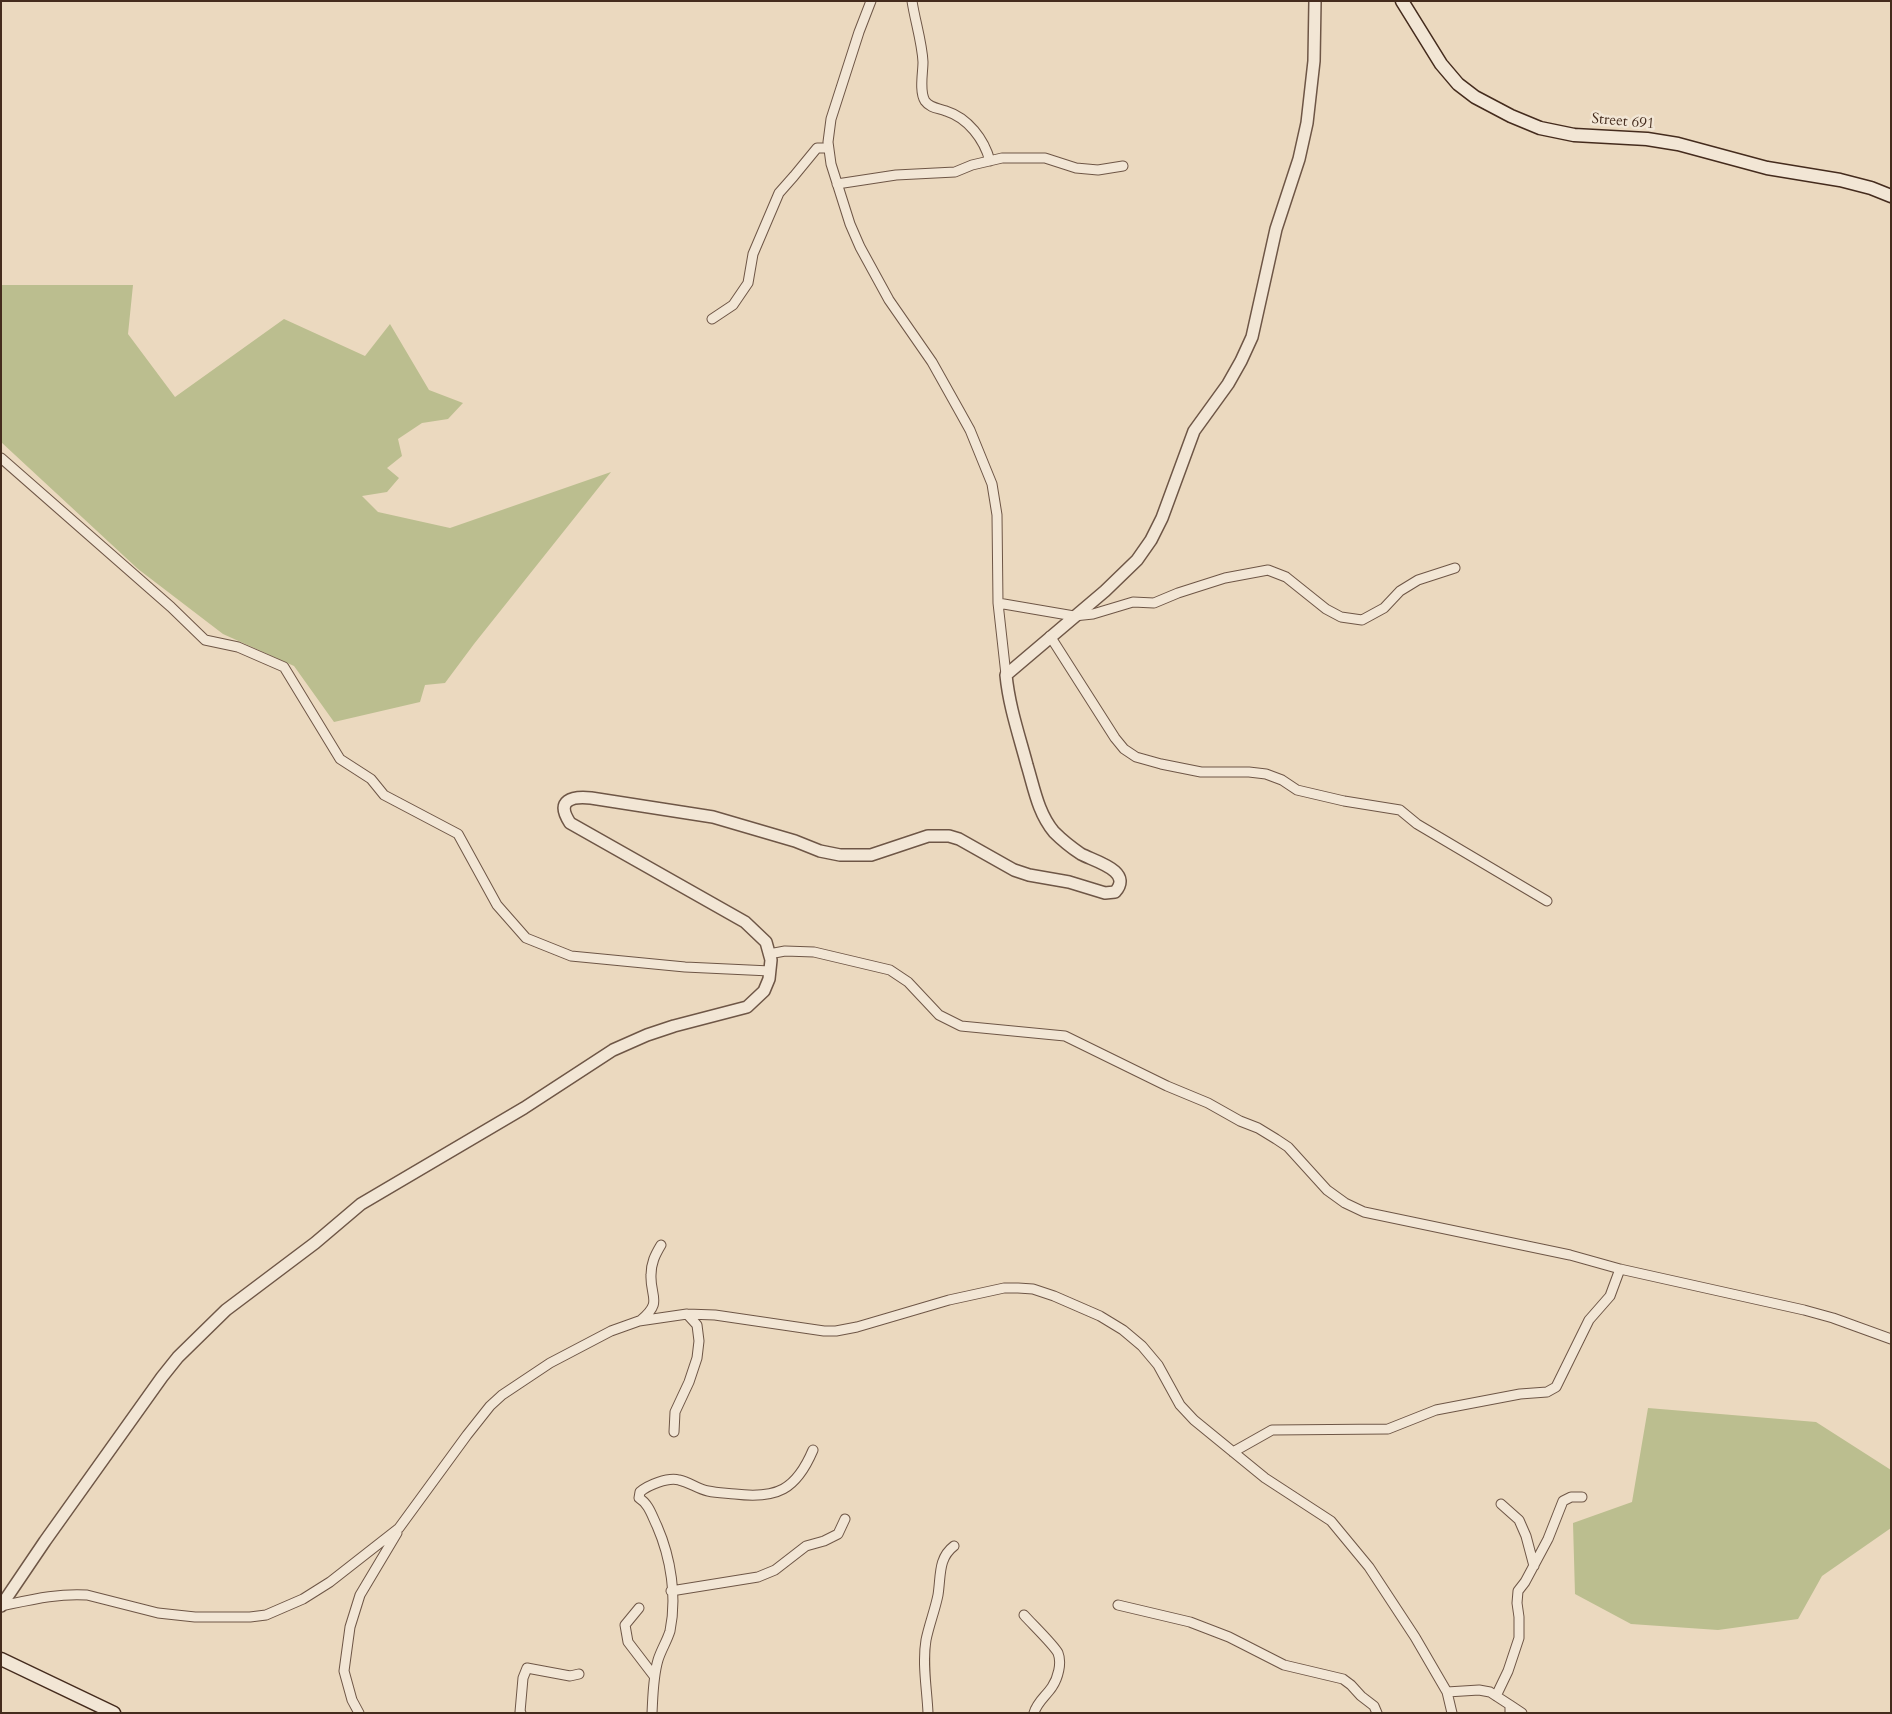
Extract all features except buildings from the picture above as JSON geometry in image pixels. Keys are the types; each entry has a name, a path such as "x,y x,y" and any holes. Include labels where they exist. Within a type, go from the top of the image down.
{"main road":[{"name":"Street 691","path":"1402,1 1441,64 1458,84 1475,97 1511,116 1540,128 1574,135 1647,139 1678,144 1767,168 1840,180 1891,196"},
{"path":"1,1659 114,1713"}],"street":[{"path":"1,1606 50,1533 162,1377 178,1357 226,1310 315,1243 361,1204 524,1108 613,1050 628,1042 665,1029 747,1007 764,991 769,979 770,970 766,942 746,922 570,823 565,811 566,803 571,798 578,797 697,814 740,824 820,851 840,855 871,855 928,836 949,836 959,839 1014,870 1028,875 1069,882 1104,893 1115,892 1120,884 1118,875 1111,868 1081,854 1055,833 1045,820 1038,804 1008,699 998,603 997,515 992,484 974,439 960,412 932,362 889,300 860,247 850,224 837,184 828,148 828,131 859,32 871,1"},
{"path":"912,1 923,60 922,93 925,101 935,109 946,111 957,117 978,133 990,161"},
{"path":"1006,675 1137,560 1151,540 1170,497 1194,432 1228,384 1252,337 1274,237 1299,159 1307,123 1314,61 1315,1"},
{"path":"712,319 733,305 748,283 753,254 779,193 816,148 828,148"},
{"path":"837,184 896,175 955,172 972,165 1002,158 1045,158 1076,168 1098,170 1122,166"},
{"path":"1,458 171,607 205,640 238,647 284,667 340,759 371,779 384,795 458,834 498,904 526,938 571,956 685,967 770,970"},
{"path":"998,603 1074,616 1093,614 1133,602 1154,603 1178,592 1225,578 1268,570 1286,577 1340,618 1362,620 1384,608 1400,591 1418,580 1455,568"},
{"path":"1050,636 1115,738 1124,750 1136,757 1201,772 1266,774 1282,780 1297,790 1344,801 1400,810 1417,824 1547,901"},
{"path":"769,954 785,951 814,952 890,970 908,982 939,1015 961,1026 1064,1036 1258,1128 1288,1147 1327,1190 1345,1203 1364,1212 1570,1255 1620,1269 1811,1312 1891,1339"},
{"path":"639,1321 651,1311 654,1305 651,1267 661,1245"},
{"path":"1232,1452 1272,1430 1388,1429 1436,1410 1520,1394 1547,1392 1556,1387 1589,1320 1610,1296 1620,1269"},
{"path":"359,1713 352,1700 344,1671 350,1627 360,1595 400,1528 490,1406 502,1395 550,1363 611,1331 639,1321 687,1314 731,1317 836,1331 857,1328 915,1309 1004,1288 1033,1289 1100,1316 1142,1346 1158,1365 1180,1405 1194,1420 1265,1478 1332,1521 1369,1566 1447,1692 1452,1713"},
{"path":"674,1432 675,1412 690,1382 699,1341 697,1325 687,1314"},
{"path":"652,1713 654,1676 659,1656 669,1634 672,1591 668,1554 649,1508 639,1498 640,1492 647,1487 679,1480 708,1491 748,1496 764,1496 779,1493 790,1485 800,1473 813,1450"},
{"path":"1496,1696 1508,1671 1519,1638 1517,1596 1548,1539 1563,1501 1571,1497 1582,1497"},
{"path":"1501,1504 1519,1520 1526,1536 1534,1566"},
{"path":"672,1591 758,1577 790,1561 806,1546 824,1542 838,1534 845,1520"},
{"path":"1,1606 59,1595 76,1595 158,1613 212,1618 266,1615 303,1599 330,1582 400,1528"},
{"path":"928,1713 926,1681 927,1638 938,1595 942,1559 947,1551 954,1546"},
{"path":"1118,1605 1190,1622 1229,1637 1284,1665 1343,1679 1374,1706 1377,1713"},
{"path":"639,1608 624,1625 628,1642 654,1676"},
{"path":"1024,1614 1059,1656 1059,1672 1056,1680 1040,1701 1034,1713"},
{"path":"521,1713 523,1678 527,1668 570,1676 579,1674"},
{"path":"1447,1692 1479,1690 1490,1692 1510,1709 1522,1713"}],"green space":[{"path":"1,285 133,285 128,334 175,397 284,319 365,356 390,324 429,390 463,403 448,419 422,423 398,439 402,456 387,468 399,478 387,492 362,496 378,512 450,528 611,472 445,683 425,685 420,702 334,722 294,666 223,634 138,569 1,442"},
{"path":"1648,1408 1816,1422 1891,1470 1891,1528 1822,1576 1798,1619 1718,1630 1631,1624 1575,1594 1573,1523 1632,1502"}]}
